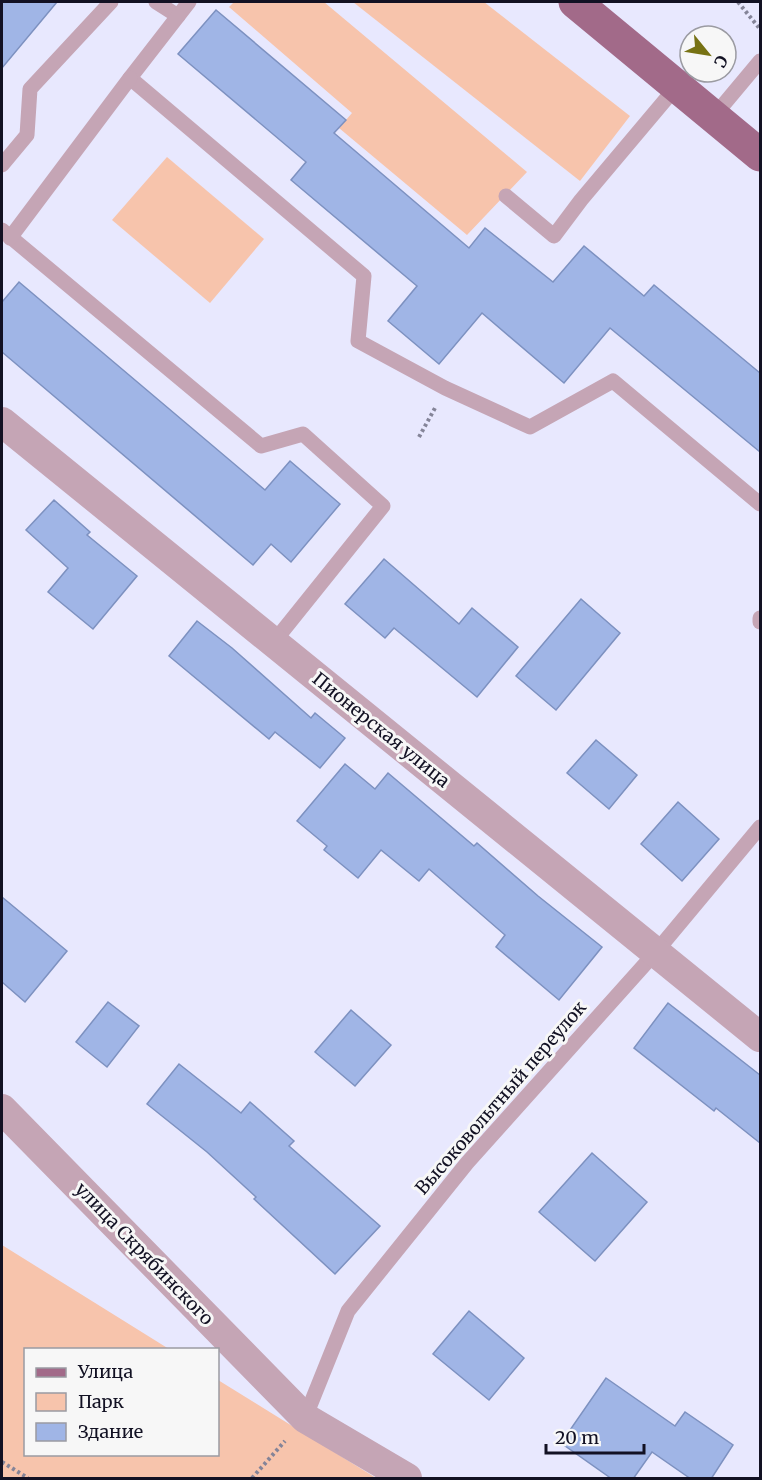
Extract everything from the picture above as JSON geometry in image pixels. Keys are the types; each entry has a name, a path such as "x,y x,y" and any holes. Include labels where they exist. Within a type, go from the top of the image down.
{"main road":[{"path":"575,2 760,155"}],"street":[{"name":"Пионерская улица","path":"2,422 760,1037"},
{"name":"улица Скрябинского","path":"2,1109 305,1418 407,1479"}],"lane":[{"path":"2,165 27,135 30,89 111,2"},
{"path":"156,2 178,16"},
{"path":"189,2 6,234 261,446 303,434 383,506 273,643"},
{"path":"714,116 760,61"},
{"path":"130,78 364,276 358,341 446,388 530,427 613,381 760,504"},
{"path":"507,196 554,236 581,200 677,86"},
{"name":"Высоковольтный переулок","path":"305,1418 348,1311 467,1163 655,953 760,827"}],"path":[{"path":"738,2 760,29"},
{"path":"419,437 446,388"},
{"path":"252,1479 305,1418"},
{"path":"2,1462 28,1479"}],"green space":[{"path":"234,2 324,2 527,172 467,235 339,128 352,113 229,7"},
{"path":"353,2 484,2 630,116 580,181"},
{"path":"167,157 264,239 210,303 112,220"},
{"path":"2,1245 167,1348 24,1348 24,1456 219,1456 219,1381 376,1478 2,1478"}],"building":[{"path":"2,2 57,2 2,68"},
{"path":"216,10 346,120 334,133 469,248 485,228 553,282 584,246 644,296 654,285 760,373 760,452 610,328 564,383 482,313 439,364 388,321 417,286 291,180 306,162 178,54"},
{"path":"19,282 265,490 290,461 340,504 291,562 271,544 253,565 2,352 2,302"},
{"path":"54,500 90,532 87,535 137,576 93,629 48,592 68,568 26,530"},
{"path":"384,559 459,624 472,608 518,647 477,697 394,628 385,638 345,604"},
{"path":"581,599 620,633 556,710 516,676"},
{"path":"197,621 232,648 311,718 315,713 345,738 320,768 275,732 269,739 169,656"},
{"path":"596,740 637,775 609,809 567,773"},
{"path":"345,764 375,789 388,773 474,846 477,843 602,947 559,1000 496,947 505,935 429,869 419,881 381,850 358,878 324,850 327,846 297,821"},
{"path":"678,802 719,839 682,881 641,844"},
{"path":"2,897 67,951 25,1002 2,982"},
{"path":"108,1002 139,1026 107,1067 76,1042"},
{"path":"668,1003 760,1075 760,1143 716,1108 714,1111 634,1048"},
{"path":"351,1010 391,1045 355,1086 315,1052"},
{"path":"179,1064 241,1113 250,1102 294,1141 289,1146 380,1226 335,1274 207,1152 147,1104"},
{"path":"592,1153 647,1202 595,1261 539,1212"},
{"path":"469,1311 524,1358 489,1400 433,1354"},
{"path":"606,1378 675,1426 685,1412 733,1445 711,1479 691,1479 652,1452 633,1479 612,1479 561,1443"}]}
